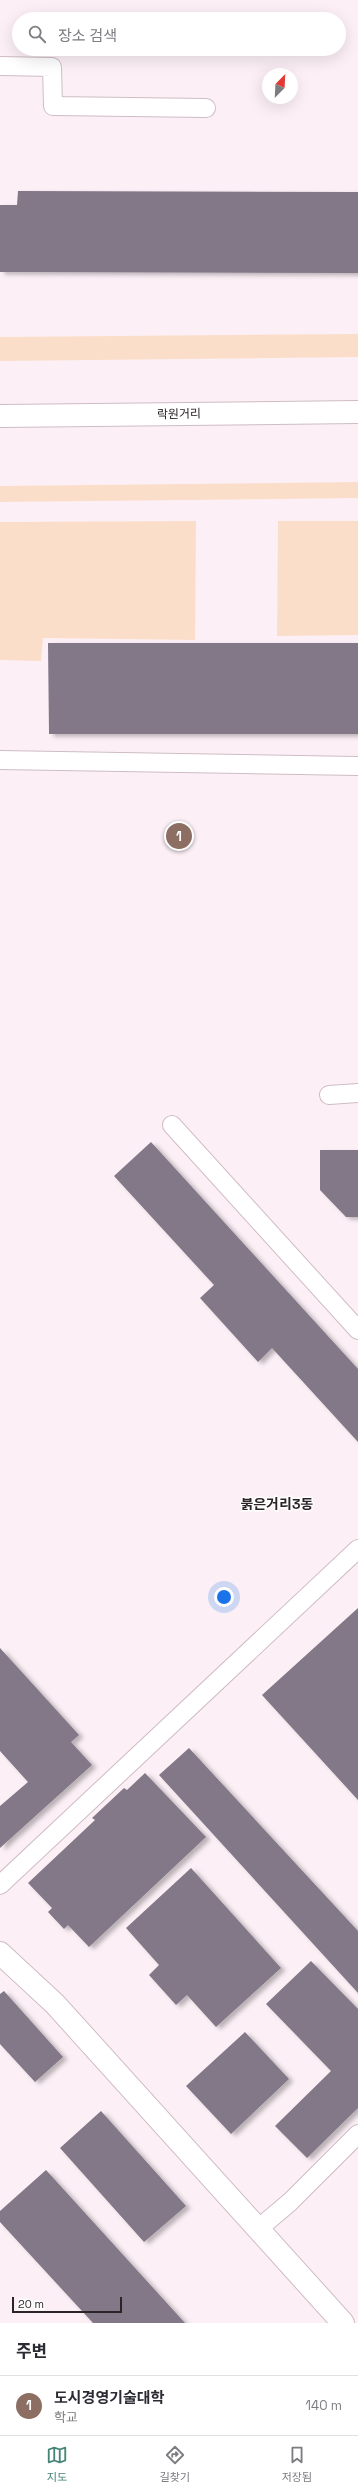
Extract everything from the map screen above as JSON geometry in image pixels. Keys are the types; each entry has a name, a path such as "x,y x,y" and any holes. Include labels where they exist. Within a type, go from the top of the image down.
{"street":[{"name":"락원거리","path":"0,416 358,412"},
{"path":"0,1953 55,2004 343,2323"}],"lane":[{"path":"0,66 52,67 53,106 206,108"},
{"path":"0,760 358,766"},
{"path":"329,1095 358,1093"},
{"path":"172,1125 358,1330"},
{"path":"0,1885 358,1548"},
{"path":"258,2229 290,2202 358,2134"}],"shaded area":[{"path":"358,334 358,357 0,361 0,337"},
{"path":"358,482 358,498 0,502 0,486"},
{"path":"196,521 195,640 43,638 41,661 0,660 0,522"},
{"path":"278,521 358,521 358,635 277,636"}],"building":[{"path":"18,191 358,192 358,273 0,272 0,205 17,205"},
{"path":"48,643 358,643 358,734 49,734"},
{"path":"151,1142 358,1369 358,1442 272,1348 258,1362 200,1298 214,1285 114,1176"},
{"path":"320,1150 358,1150 358,1217 346,1217 320,1190"},
{"path":"358,1608 358,1800 262,1695"},
{"path":"0,1648 79,1735 71,1742 92,1765 0,1848 0,1806 28,1782 0,1751"},
{"path":"189,1748 358,1931 358,1993 159,1775"},
{"path":"145,1773 206,1837 89,1947 68,1925 64,1929 48,1912 52,1908 28,1883 95,1820 92,1818 124,1788 127,1790"},
{"path":"191,1868 281,1968 216,2027 187,1995 176,2005 149,1975 159,1965 126,1928"},
{"path":"311,1961 358,2009 358,2108 307,2158 275,2126 331,2071 266,2004"},
{"path":"4,1991 63,2057 35,2082 0,2044 0,1994"},
{"path":"245,2032 289,2079 231,2134 186,2086"},
{"path":"101,2111 186,2206 144,2242 60,2148"},
{"path":"46,2170 185,2323 93,2323 0,2222 0,2211"}],"place":[{"name":"도시경영기술대학","path":"179,836"}],"district":[{"name":"붉은거리3동","path":"277,1504"}]}
